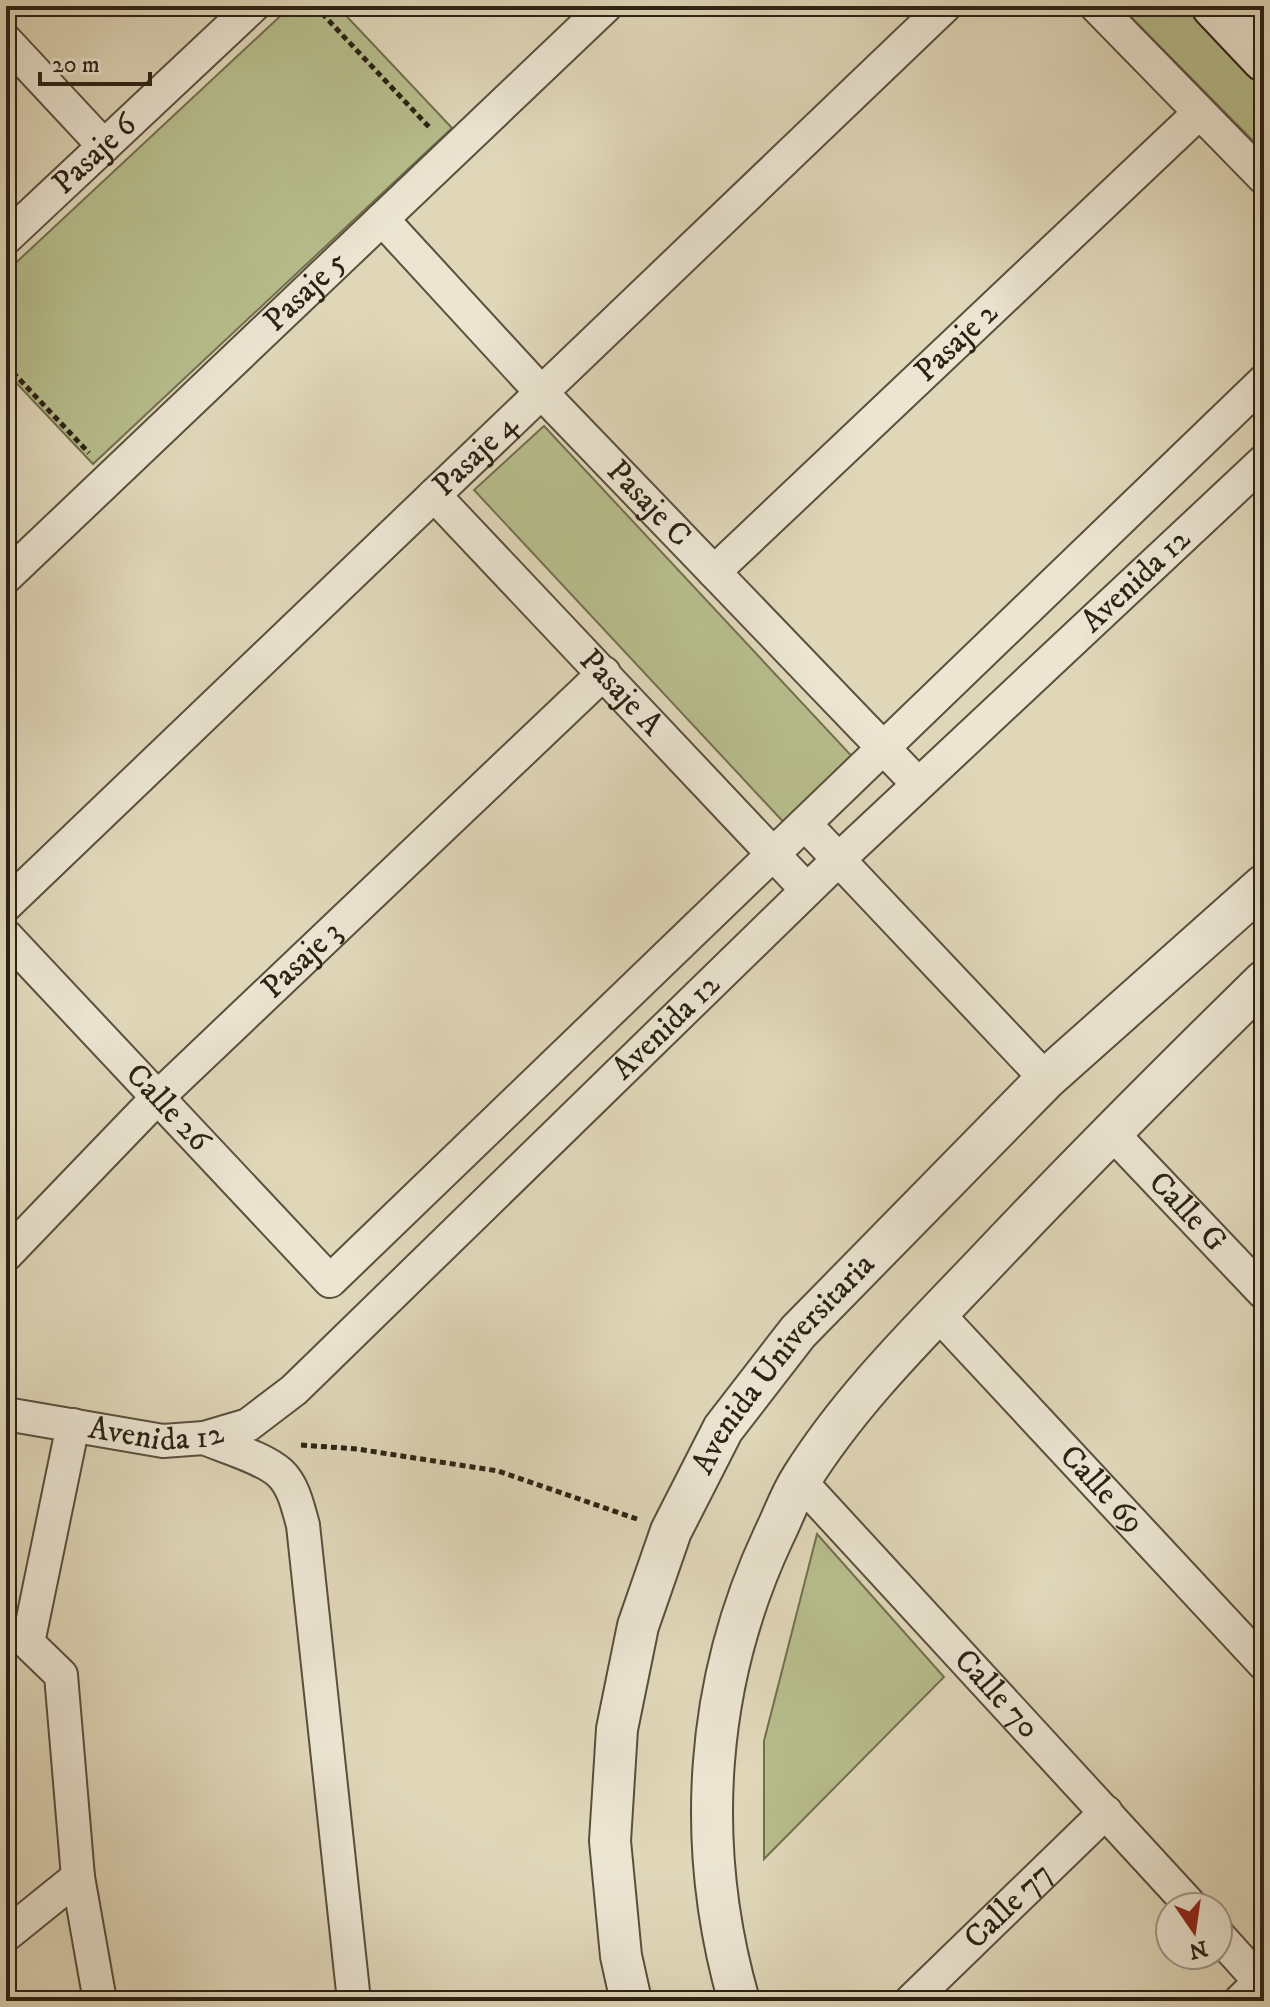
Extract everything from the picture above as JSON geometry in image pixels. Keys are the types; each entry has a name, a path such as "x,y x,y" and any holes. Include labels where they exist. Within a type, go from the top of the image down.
{"main road":[{"path":"1214,6 1264,59"}],"street":[{"name":"Pasaje 6","path":"6,238 253,6"},
{"name":"Pasaje 5","path":"6,577 606,6"},
{"name":"Pasaje 4","path":"6,905 945,6"},
{"path":"1096,6 1264,178"},
{"path":"6,41 104,146"},
{"name":"Pasaje 2","path":"714,572 1199,113"},
{"name":"Pasaje C","path":"382,219 541,392 918,784"},
{"name":"Avenida 12","path":"330,1281 1264,381"},
{"name":"Avenida 12","path":"6,1414 163,1441 204,1438 248,1425 294,1390 838,860 1264,461"},
{"name":"Pasaje A","path":"434,495 807,890"},
{"name":"Pasaje 3","path":"6,1255 158,1097 604,673"},
{"path":"805,824 1046,1079"},
{"name":"Avenida Universitaria","path":"631,2001 621,1956 610,1841 617,1729 638,1626 671,1531 723,1429 798,1332 1046,1079 1264,885"},
{"name":"Calle 26","path":"6,936 330,1281"},
{"path":"739,2001 727,1959 712,1865 712,1770 725,1672 753,1580 800,1481 858,1400 1110,1131 1264,981"},
{"name":"Calle G","path":"1110,1131 1264,1293"},
{"name":"Calle 69","path":"938,1314 1264,1664"},
{"path":"73,1425 17,1642 61,1675 78,1877 100,2001"},
{"path":"204,1438 280,1472 295,1496 303,1525 354,2001"},
{"name":"Calle 70","path":"800,1481 1178,1891"},
{"name":"Calle 77","path":"911,2001 1106,1812"},
{"path":"6,1935 78,1877"},
{"path":"1234,1956 1257,1987"}],"path":[{"path":"315,6 453,151"},
{"path":"6,365 111,477"},
{"path":"296,1445 357,1449 498,1471 671,1531"}],"green space":[{"path":"291,6 337,6 452,128 93,464 6,372 6,272"},
{"path":"1120,6 1193,6 1264,81 1264,152"},
{"path":"544,426 859,764 789,828 474,490"},
{"path":"817,1534 944,1677 764,1859 764,1741"}]}
